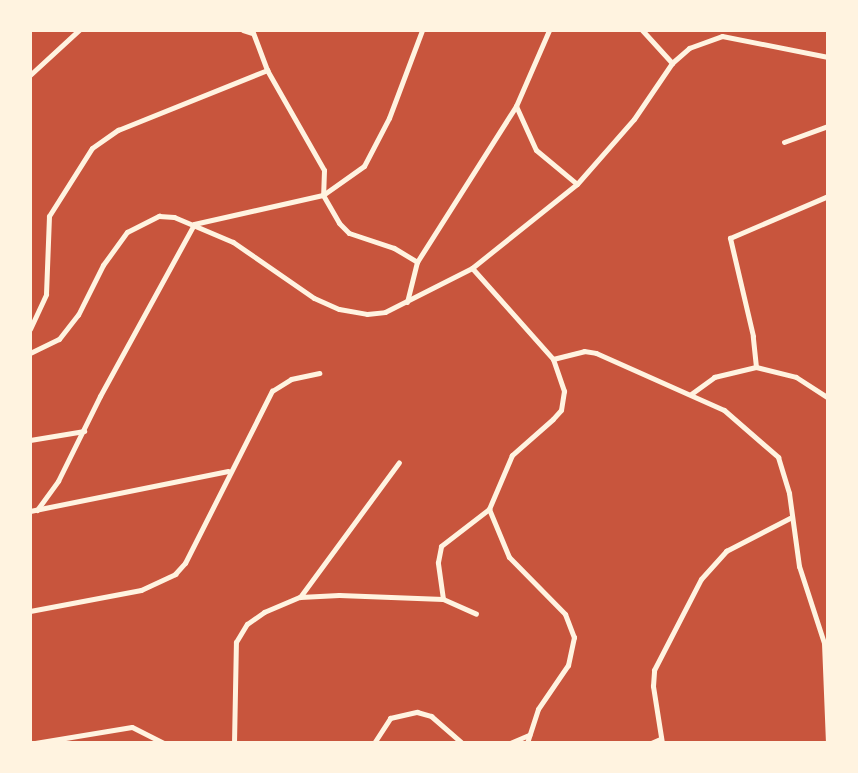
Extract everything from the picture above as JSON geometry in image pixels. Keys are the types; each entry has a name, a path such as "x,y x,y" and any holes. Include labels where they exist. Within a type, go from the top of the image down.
{"street":[{"path":"30,75 79,30"},
{"path":"243,30 252,32 267,70 324,170 323,195 339,223 349,233 394,248 417,262"},
{"path":"33,511 58,481 194,224 323,195 370,159 422,30"},
{"path":"407,302 417,262 516,106 549,30"},
{"path":"642,30 672,63"},
{"path":"30,353 48,346 78,315 112,249 127,232 159,216 194,224 233,242 314,298 339,309 367,314 385,312 472,268 577,184 634,119 672,63 689,48 722,36 828,57"},
{"path":"30,329 46,294 49,216 92,148 118,130 267,70"},
{"path":"516,106 536,150 577,184"},
{"path":"784,142 828,126"},
{"path":"756,367 753,336 729,246 734,235 828,196"},
{"path":"443,600 438,562 441,546 489,509 512,455 561,410 564,400 553,359 472,268"},
{"path":"553,359 584,351 596,352 724,410 773,450 783,468 799,566 824,643 828,743"},
{"path":"691,394 714,377 756,367 796,377 828,398"},
{"path":"30,611 141,590 175,574 185,563 228,471 272,391 291,379 319,373"},
{"path":"30,440 84,430"},
{"path":"300,597 399,462"},
{"path":"33,511 228,471"},
{"path":"489,509 509,557 565,614 574,637 568,665 538,709 527,743"},
{"path":"651,743 661,741 654,670 701,579 726,551 792,517"},
{"path":"234,743 233,658 240,633 264,612 300,597 443,600 476,614"},
{"path":"374,743 390,718 417,712 431,716 462,743"},
{"path":"35,743 132,727 164,743"},
{"path":"510,743 529,735"}]}
